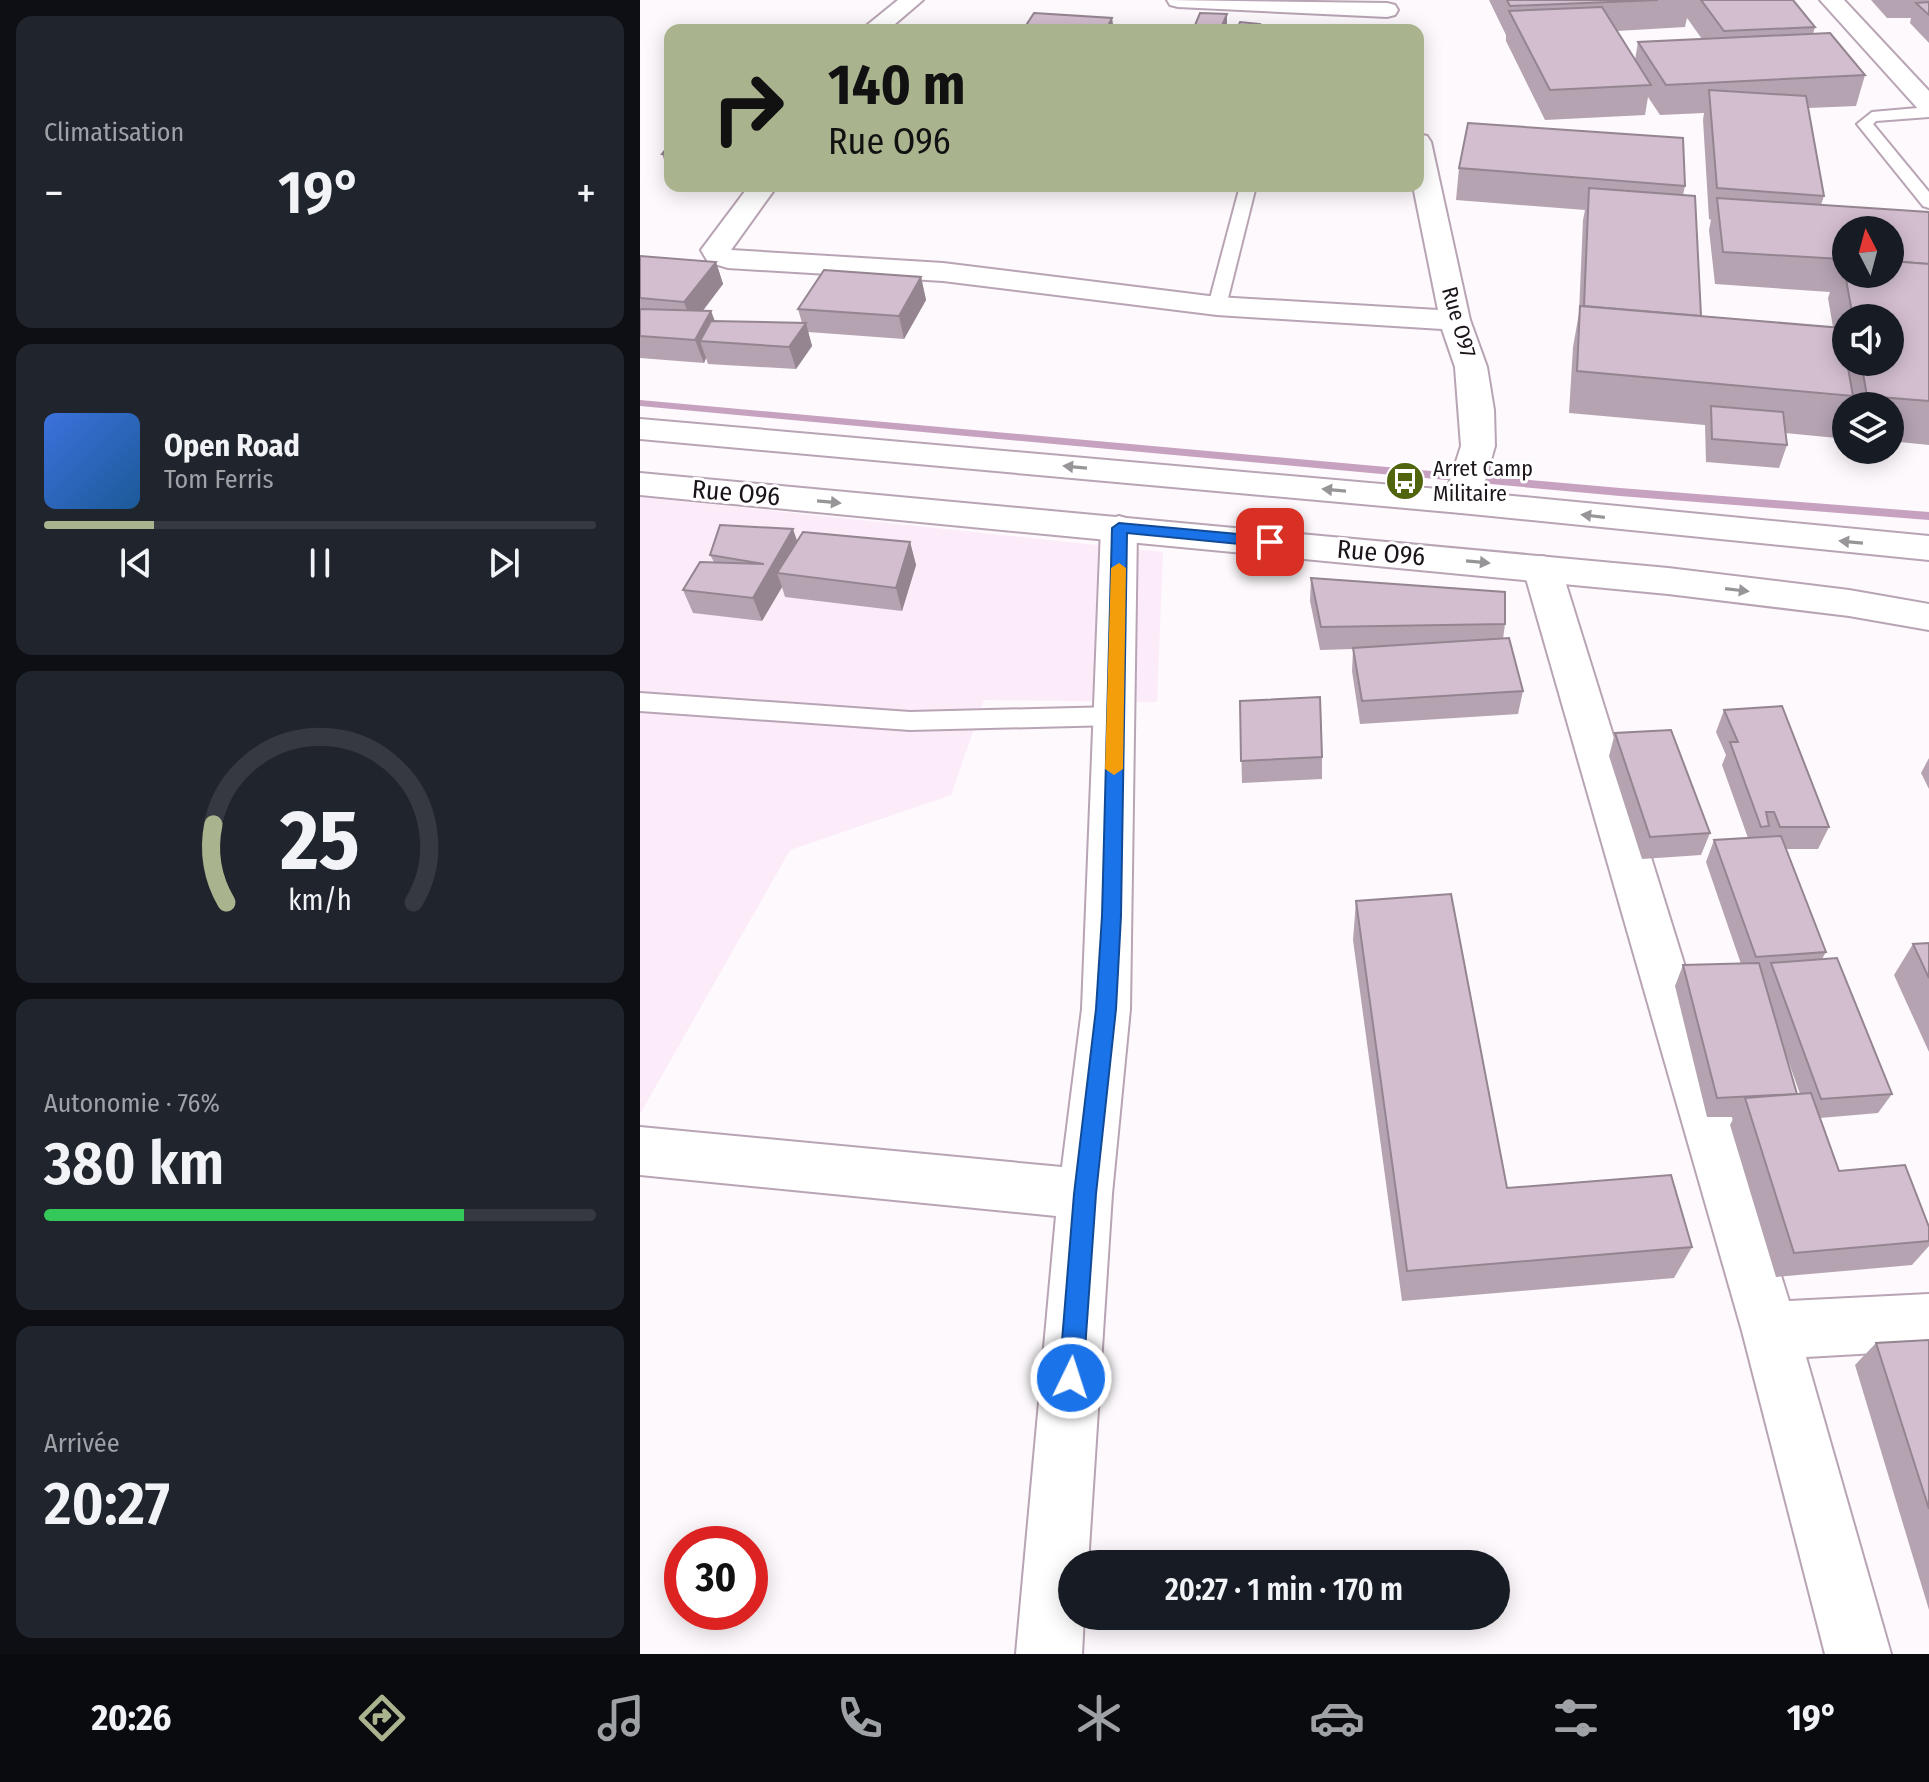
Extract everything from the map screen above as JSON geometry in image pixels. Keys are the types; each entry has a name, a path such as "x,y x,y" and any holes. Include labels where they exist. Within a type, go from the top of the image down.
{"street":[{"path":"881,24 912,0"},
{"path":"1178,0 1388,13"},
{"path":"1831,0 1929,109"},
{"name":"Rue O97","path":"1424,171 1455,320 1471,367 1477,410 1478,446 1461,502"},
{"path":"759,192 716,250 718,256 958,274 1217,306 1455,320"},
{"path":"640,429 1461,502 1690,527 1929,548"},
{"name":"Rue O96","path":"640,484 1542,568 1849,603 1929,617"},
{"path":"1049,1654 1085,1194 1106,1009 1119,528"},
{"path":"1542,568 1770,1331 1858,1654"},
{"path":"640,1151 1085,1194"},
{"path":"1770,1331 1929,1322"}],"lane":[{"path":"1929,109 1872,117 1865,124 1929,203"},
{"path":"1217,306 1246,192"},
{"path":"640,702 910,721 1115,716"}],"shaded area":[{"path":"640,497 1163,552 1157,702 984,700 951,795 790,850 640,1114"}],"building":[{"path":"1507,0 1658,0 1510,6"},
{"path":"1701,0 1793,0 1815,27 1724,31"},
{"path":"1929,2 1929,15 1916,3"},
{"path":"1602,7 1651,85 1550,90 1509,11"},
{"path":"1034,13 1112,18 1109,24 1027,24"},
{"path":"1200,13 1227,14 1223,24 1195,24"},
{"path":"1830,33 1865,75 1666,85 1638,42"},
{"path":"1709,90 1806,96 1824,196 1717,188"},
{"path":"1468,123 1683,138 1685,186 1459,168"},
{"path":"1589,188 1695,196 1701,316 1584,306"},
{"path":"1717,198 1929,212 1929,264 1904,262 1904,216 1832,216 1832,258 1723,252"},
{"path":"640,256 716,262 684,302 640,298"},
{"path":"1904,262 1929,264 1929,401 1904,399 1904,392 1866,392 1863,376 1904,376 1904,304 1850,304 1848,288 1904,288"},
{"path":"824,270 921,277 899,316 798,309"},
{"path":"1580,306 1832,327 1832,376 1849,376 1852,392 1832,394 1577,371"},
{"path":"640,309 711,311 695,340 640,336"},
{"path":"711,321 806,323 789,347 700,341"},
{"path":"1711,406 1783,412 1787,445 1712,439"},
{"path":"720,525 793,529 753,598 683,590 700,562 764,564 710,555"},
{"path":"803,532 910,542 896,588 777,573"},
{"path":"1311,578 1505,592 1505,624 1321,627"},
{"path":"1509,638 1523,691 1362,701 1353,648"},
{"path":"1320,697 1322,757 1241,761 1240,701"},
{"path":"1782,706 1829,827 1780,827 1774,812 1766,812 1769,826 1761,827 1730,742 1738,742 1724,710"},
{"path":"1671,730 1710,833 1650,837 1615,733"},
{"path":"1781,836 1826,952 1756,957 1714,840"},
{"path":"1451,894 1507,1188 1671,1175 1692,1247 1407,1271 1356,901"},
{"path":"1929,943 1929,978 1913,944"},
{"path":"1837,958 1892,1094 1821,1099 1771,963"},
{"path":"1759,963 1797,1094 1717,1098 1683,965"},
{"path":"1811,1093 1839,1171 1905,1165 1929,1227 1929,1241 1794,1253 1745,1098"},
{"path":"1929,1340 1929,1509 1876,1343"}],"waterway":[{"path":"640,403 1620,492 1929,516"}],"slow traffic":[{"path":"1114,769 1119,568"}],"place":[{"name":"Arret Camp Militaire","path":"1405,481"}],"route":[{"path":"1071,1378 1085,1194 1106,1009 1111,916 1119,528 1270,542"}]}
